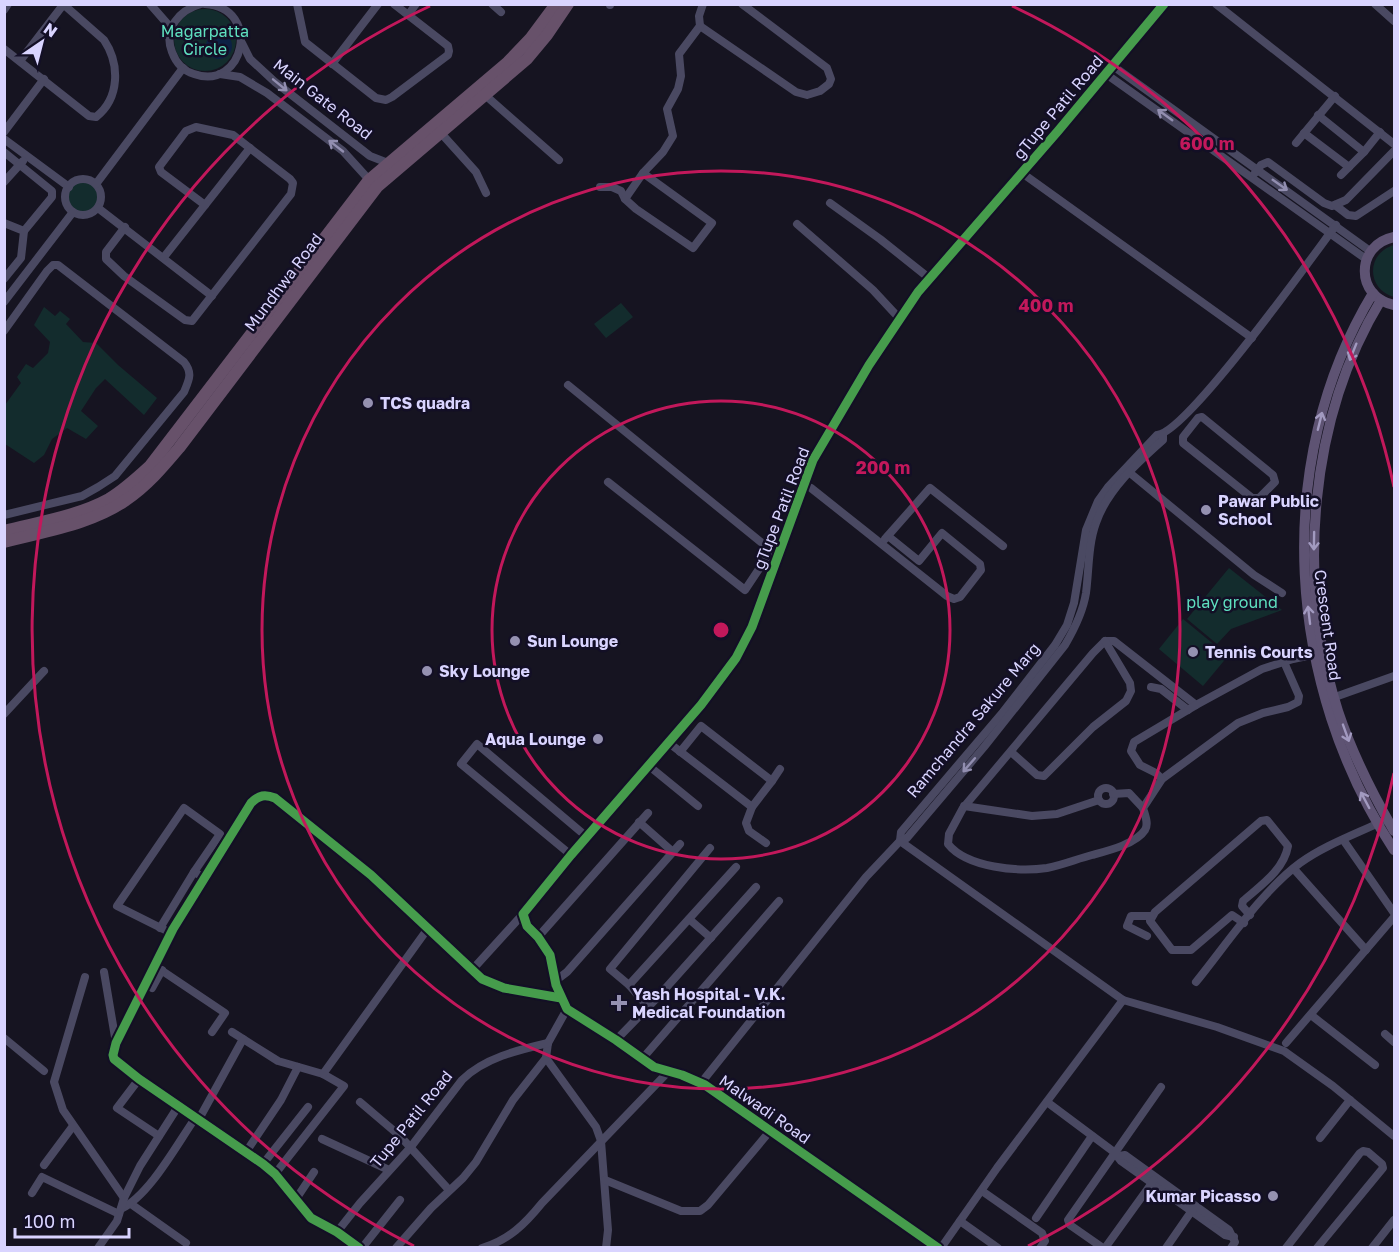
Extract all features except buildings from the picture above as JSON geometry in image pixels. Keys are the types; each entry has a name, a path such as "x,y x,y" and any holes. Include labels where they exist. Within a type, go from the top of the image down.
{"highway":[{"name":"Mundhwa Road","path":"4,531 54,518 107,500 150,466 373,184 508,62 530,39 556,4"},
{"name":"Mundhwa Road","path":"391,167 440,132 527,58 547,35 568,4"},
{"name":"Mundhwa Road","path":"4,542 67,525 112,509 128,500 157,473 185,440 373,184"}],"main road":[{"path":"1395,237 1380,242 1369,255 1365,277 1377,296 1395,305"},
{"name":"Crescent Road","path":"1377,296 1355,345 1329,429 1319,481 1314,572 1320,653 1328,713 1358,787 1383,822 1395,831"},
{"name":"Crescent Road","path":"1320,653 1351,745 1395,850"}],"street":[{"path":"4,10 8,4"},
{"path":"150,4 171,28"},
{"path":"228,12 234,4"},
{"path":"297,4 305,42 376,99 386,100 448,55 449,51 448,46 394,4"},
{"path":"332,64 378,4"},
{"path":"408,15 416,4"},
{"path":"492,4 501,12"},
{"path":"700,26 796,92 807,95 820,91 829,84 831,79 827,68 742,4"},
{"name":"gTupe Patil Road","path":"472,970 523,914 584,834 649,766 736,658 752,627 774,554 813,460 833,423 900,318 929,278 1107,74 1164,4"},
{"path":"1216,4 1395,144"},
{"path":"1375,4 1395,21"},
{"path":"4,49 92,118 100,114 116,88 116,76 108,46 63,5 20,61"},
{"path":"196,5 222,8 237,22 241,32 242,42 235,62 219,74 209,76 199,76 183,68 170,49 171,28 183,12 196,5"},
{"path":"625,199 673,136 667,109 678,89 681,76 679,54 700,26 699,16 702,5"},
{"name":"Main Gate Road","path":"242,42 250,59 275,82 370,156 391,167"},
{"path":"1113,66 1336,225 1369,255"},
{"path":"96,184 183,68"},
{"name":"Main Gate Road","path":"219,74 240,77 267,93 343,151 373,184"},
{"path":"1107,74 1330,233 1369,255"},
{"path":"4,132 44,79"},
{"path":"485,95 559,160"},
{"path":"1296,143 1335,96"},
{"path":"1318,115 1364,152"},
{"path":"125,228 105,256 110,264 189,322 196,318 291,194 290,179 227,133 196,127 186,131 159,167 161,172 204,205"},
{"path":"440,132 476,172 486,193"},
{"path":"1341,175 1380,132"},
{"path":"1304,133 1348,167"},
{"path":"4,139 69,187"},
{"path":"164,257 250,148"},
{"path":"1335,205 1346,200 1395,151"},
{"path":"4,152 52,191 52,196 24,231 21,258 4,279"},
{"path":"4,182 27,156"},
{"path":"1252,178 1261,165 1268,162 1324,203 1335,205 1348,215 1356,216 1395,191"},
{"path":"600,187 612,187 621,191 625,199 636,209 688,246 693,248 697,246 712,223 710,220 643,173"},
{"path":"1022,173 1252,338"},
{"path":"82,179 96,184 101,198 98,208 85,215 73,212 66,201 69,187 72,183 82,179"},
{"path":"1291,205 1304,189"},
{"path":"830,203 929,278"},
{"path":"98,208 212,296"},
{"path":"4,302 73,212"},
{"path":"4,223 24,231"},
{"path":"797,224 873,290 900,318"},
{"name":"Ramchandra Sakure Marg","path":"1083,577 1096,524 1104,506 1130,473 1162,440 1164,434 1182,418 1252,338 1336,225"},
{"path":"4,331 47,271 53,265 58,265 184,362 189,369 190,377 184,392 115,476 82,496 4,514"},
{"path":"12,292 25,302"},
{"path":"568,385 774,554 745,590 608,482"},
{"path":"1182,418 1192,426"},
{"path":"1198,418 1205,418 1273,476 1275,482 1259,498 1252,498 1183,443 1182,437 1192,426 1198,418"},
{"name":"Ramchandra Sakure Marg","path":"701,1083 863,881 900,841 907,838 929,805 984,747 1065,645 1080,616 1086,530 1098,501 1141,450 1157,435 1164,434"},
{"path":"1130,473 1254,575 1282,593"},
{"path":"811,488 954,599 960,597 981,570 980,564 942,533 919,561 888,536"},
{"path":"881,543 930,488 1003,546"},
{"path":"1011,752 1037,775 1044,776 1093,727 1126,701 1131,691 1130,683 1106,641"},
{"path":"964,806 1040,815 1057,814 1099,800 1108,804 1112,801 1113,794 1129,793 1143,808 1147,823 1146,829 1137,837 1112,850 1048,867 1025,869 980,864 955,852 948,844 949,834 964,806 1093,653 1106,641 1114,641 1192,707"},
{"path":"1162,779 1156,773 1140,765 1131,751 1134,742 1262,669 1320,653"},
{"path":"1143,808 1162,779 1238,723 1298,702 1299,696 1284,662"},
{"path":"4,714 44,671"},
{"path":"1335,698 1395,676"},
{"path":"1151,687 1161,689 1192,707"},
{"path":"680,752 701,726 772,781"},
{"path":"669,742 752,807"},
{"path":"569,853 461,764 477,744 584,834"},
{"path":"649,766 698,806"},
{"path":"766,843 747,827 747,817 780,770"},
{"path":"152,988 171,933 251,803 258,796 267,795 275,798 371,875 482,979 504,988 561,998"},
{"path":"160,928 220,834 184,808 117,906 160,928 171,933"},
{"path":"538,937 648,813"},
{"path":"1244,923 1232,915 1191,950 1172,950 1150,921 1152,916 1261,821 1267,820 1288,846 1286,855 1277,869 1243,901 1242,906 1250,915"},
{"path":"639,822 673,852"},
{"path":"1196,982 1267,895 1294,868 1320,852 1383,822"},
{"path":"900,841 1123,1000 1217,1027 1284,1051 1395,1136"},
{"path":"1286,1043 1395,915 1344,841"},
{"path":"555,981 567,972 680,844"},
{"path":"648,1007 629,985 610,969 710,848"},
{"path":"629,985 736,867"},
{"path":"1294,868 1366,950"},
{"path":"194,872 205,878"},
{"path":"616,1040 756,887"},
{"path":"642,1059 779,901"},
{"path":"396,1248 476,1162 513,1100 546,1058 548,1043 567,1009 555,981 550,956 538,937 526,926 523,914"},
{"path":"1147,936 1132,930 1127,926 1127,922 1131,916 1152,916"},
{"path":"690,919 711,938"},
{"path":"323,1074 429,927"},
{"path":"158,968 225,1013 212,1032"},
{"path":"158,968 116,1043 114,1059 138,1079 263,1164 275,1174 311,1218 360,1248 400,1200"},
{"path":"104,972 116,1043"},
{"path":"85,977 54,1082 63,1110 128,1201 186,1243"},
{"path":"934,1246 960,1221 1123,1000"},
{"name":"Malwadi Road","path":"567,1009 616,1040 654,1068 701,1083 934,1246"},
{"path":"1311,1015 1375,1065"},
{"path":"232,1032 278,1061 323,1074 344,1086 275,1174"},
{"path":"1385,1034 1395,1042"},
{"path":"4,1038 44,1071"},
{"path":"98,1248 128,1201 149,1185 197,1118 243,1039"},
{"name":"Tupe Patil Road","path":"337,1232 410,1148 470,1071 508,1054 548,1043"},
{"path":"546,1058 596,1127 601,1142 605,1180 607,1246"},
{"path":"246,1152 281,1100 298,1067"},
{"path":"482,1248 497,1246 523,1226 542,1203 668,1072"},
{"path":"138,1079 117,1108 159,1136"},
{"path":"1154,1180 1104,1248 1070,1226 1068,1220 1117,1154 1161,1087"},
{"path":"1320,1138 1350,1100"},
{"path":"360,1102 400,1136 449,1190"},
{"path":"1047,1102 1117,1154 1125,1155 1193,1209 1229,1230 1235,1242 1231,1248"},
{"path":"128,1201 140,1166 179,1105"},
{"path":"263,1164 308,1107"},
{"path":"44,1165 74,1126"},
{"path":"605,1180 681,1211 700,1211 708,1205 770,1131"},
{"path":"1036,1218 1092,1136"},
{"path":"322,1139 389,1170"},
{"path":"1286,1248 1360,1153 1368,1152 1382,1164 1383,1168 1317,1248"},
{"path":"296,1199 315,1172"},
{"path":"32,1193 42,1177 120,1212"},
{"path":"982,1191 1042,1233 1045,1241 1040,1248"},
{"path":"1166,1248 1193,1209"},
{"path":"1372,1248 1395,1220"},
{"path":"960,1221 998,1248"}],"green space":[{"name":"Magarpatta Circle","path":"199,9 211,9 227,18 234,28 236,40 234,52 227,62 211,71 199,71 188,66 179,57 174,46 174,34 179,23 188,14"},
{"path":"83,182 93,187 98,197 93,207 83,212 73,207 68,197 73,187"},
{"path":"1394,245 1394,297 1378,287 1373,271 1378,255"},
{"path":"621,303 633,317 606,338 594,324"},
{"path":"44,307 55,316 60,311 70,319 66,324 83,342 96,343 157,398 144,415 105,379 81,411 98,426 86,439 67,428 52,439 44,455 34,463 5,444 5,405 21,383 17,377 26,364 33,368 48,353 50,342 34,325"},
{"name":"play ground","path":"1229,568 1282,610 1231,629 1217,644 1187,619"},
{"name":"Tennis Courts","path":"1183,619 1228,656 1203,686 1159,649"}],"water":[{"path":"219,33 228,37 232,46 228,55 219,59 210,55 206,46 210,37"}],"cycle path":[{"path":"938,1248 705,1085 654,1067 567,1009 556,985 550,955 527,926 523,914 701,705 736,658 752,627 813,460 869,365 918,292 1058,131 1164,4"},
{"path":"359,1248 337,1232 311,1218 275,1174 263,1164 139,1079 114,1059 113,1055 116,1043 173,929 251,803 262,796 275,798 371,875 482,979 504,988 561,998"}],"place":[{"name":"TCS quadra","path":"368,403"},
{"name":"Pawar Public School","path":"1206,510"},
{"name":"Sun Lounge","path":"515,641"},
{"name":"Tennis Courts","path":"1193,652"},
{"name":"Sky Lounge","path":"427,671"},
{"name":"Aqua Lounge","path":"598,739"},
{"name":"Yash Hospital - V.K. Medical Foundation","path":"619,1003"},
{"name":"Kumar Picasso","path":"1273,1196"}]}
